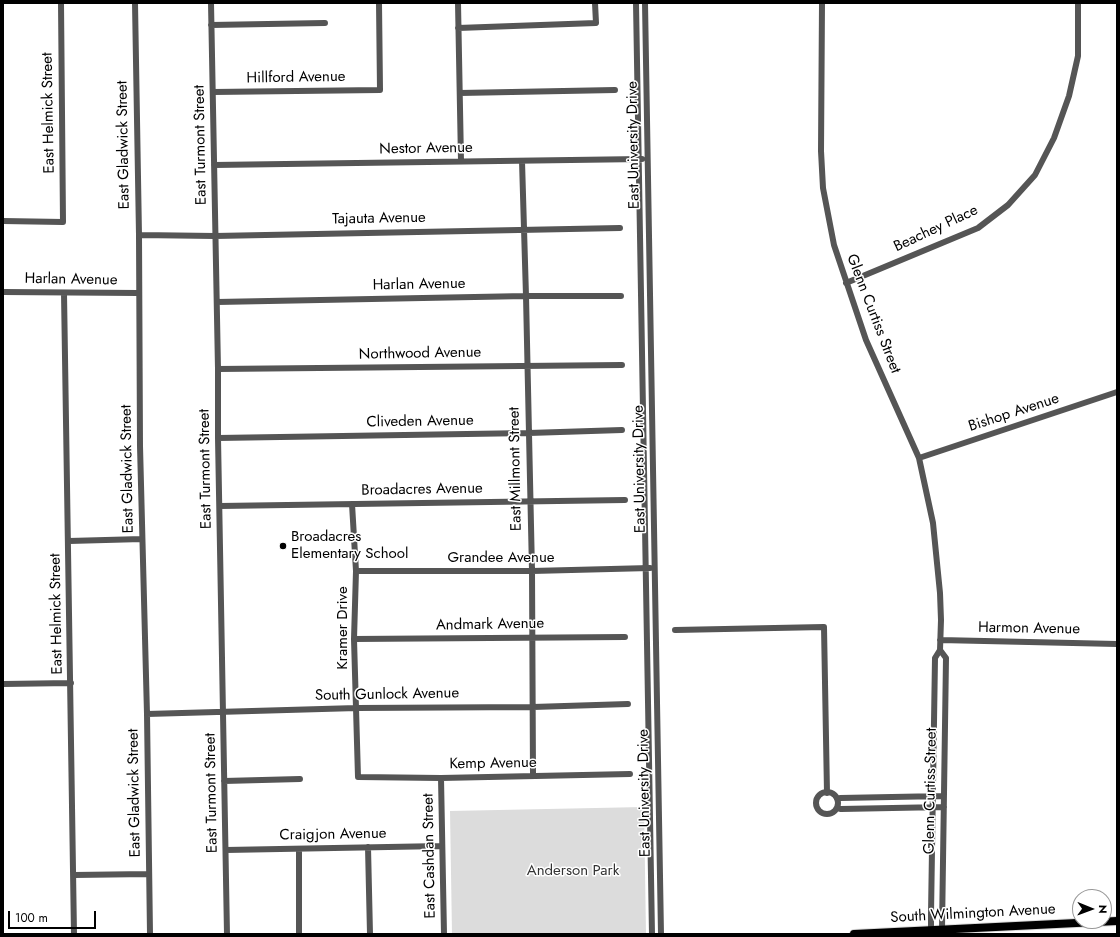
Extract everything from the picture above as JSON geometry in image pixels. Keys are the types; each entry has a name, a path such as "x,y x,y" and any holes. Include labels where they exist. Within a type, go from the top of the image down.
{"main road":[{"name":"South Wilmington Avenue","path":"854,934 942,932 1117,921"}],"street":[{"name":"East Helmick Street","path":"3,221 62,222 61,3"},
{"name":"East Gladwick Street","path":"134,3 139,235 138,293 142,539 147,714 150,934"},
{"name":"East Turmont Street","path":"211,3 226,850 226,934"},
{"name":"Hillford Avenue","path":"213,92 380,90 379,3"},
{"path":"458,3 461,161"},
{"path":"458,28 596,23 595,3"},
{"name":"East University Drive","path":"636,3 647,568 652,934"},
{"name":"East University Drive","path":"645,3 661,934"},
{"name":"Glenn Curtiss Street","path":"822,3 820,94 821,152 823,188 834,245 866,340 919,458 934,530 940,593 940,650 935,658 932,932"},
{"name":"Beachey Place","path":"846,283 978,228 1008,205 1035,175 1054,138 1069,96 1078,56 1078,3"},
{"path":"211,25 325,24"},
{"path":"460,93 615,90"},
{"name":"Nestor Avenue","path":"214,165 648,159"},
{"name":"East Millmont Street","path":"522,161 532,571 533,776"},
{"name":"Tajauta Avenue","path":"139,235 215,236 620,228"},
{"name":"Harlan Avenue","path":"3,292 138,293"},
{"name":"East Helmick Street","path":"64,293 74,934"},
{"name":"Harlan Avenue","path":"217,302 526,296 621,296"},
{"name":"Northwood Avenue","path":"218,369 622,365"},
{"name":"Bishop Avenue","path":"919,458 1117,392"},
{"name":"Cliveden Avenue","path":"218,438 622,430"},
{"name":"Broadacres Avenue","path":"220,506 624,500"},
{"name":"Kramer Drive","path":"352,504 356,571 354,640 358,776"},
{"path":"69,541 142,539"},
{"name":"Grandee Avenue","path":"356,571 532,571 654,568"},
{"path":"675,630 824,627 827,793"},
{"name":"Andmark Avenue","path":"354,640 625,637"},
{"name":"Harmon Avenue","path":"940,640 1117,644"},
{"name":"Glenn Curtiss Street","path":"940,650 946,658 942,932"},
{"path":"3,684 71,683"},
{"name":"South Gunlock Avenue","path":"147,714 357,708 533,707 628,704"},
{"name":"Kemp Avenue","path":"358,776 441,778 630,774"},
{"name":"East Cashdan Street","path":"441,778 444,934"},
{"path":"224,781 300,779"},
{"path":"837,808 837,800 831,794 827,793 819,796 817,799 817,807 822,813 827,814 831,813 837,808 944,807"},
{"path":"837,800 840,798 944,796"},
{"name":"Craigjon Avenue","path":"226,850 442,846"},
{"path":"368,847 370,934"},
{"path":"299,849 299,934"},
{"path":"74,875 148,874"}],"green space":[{"name":"Anderson Park","path":"644,807 646,934 452,934 450,811"}],"place":[{"name":"Broadacres Elementary School","path":"283,546"}]}
